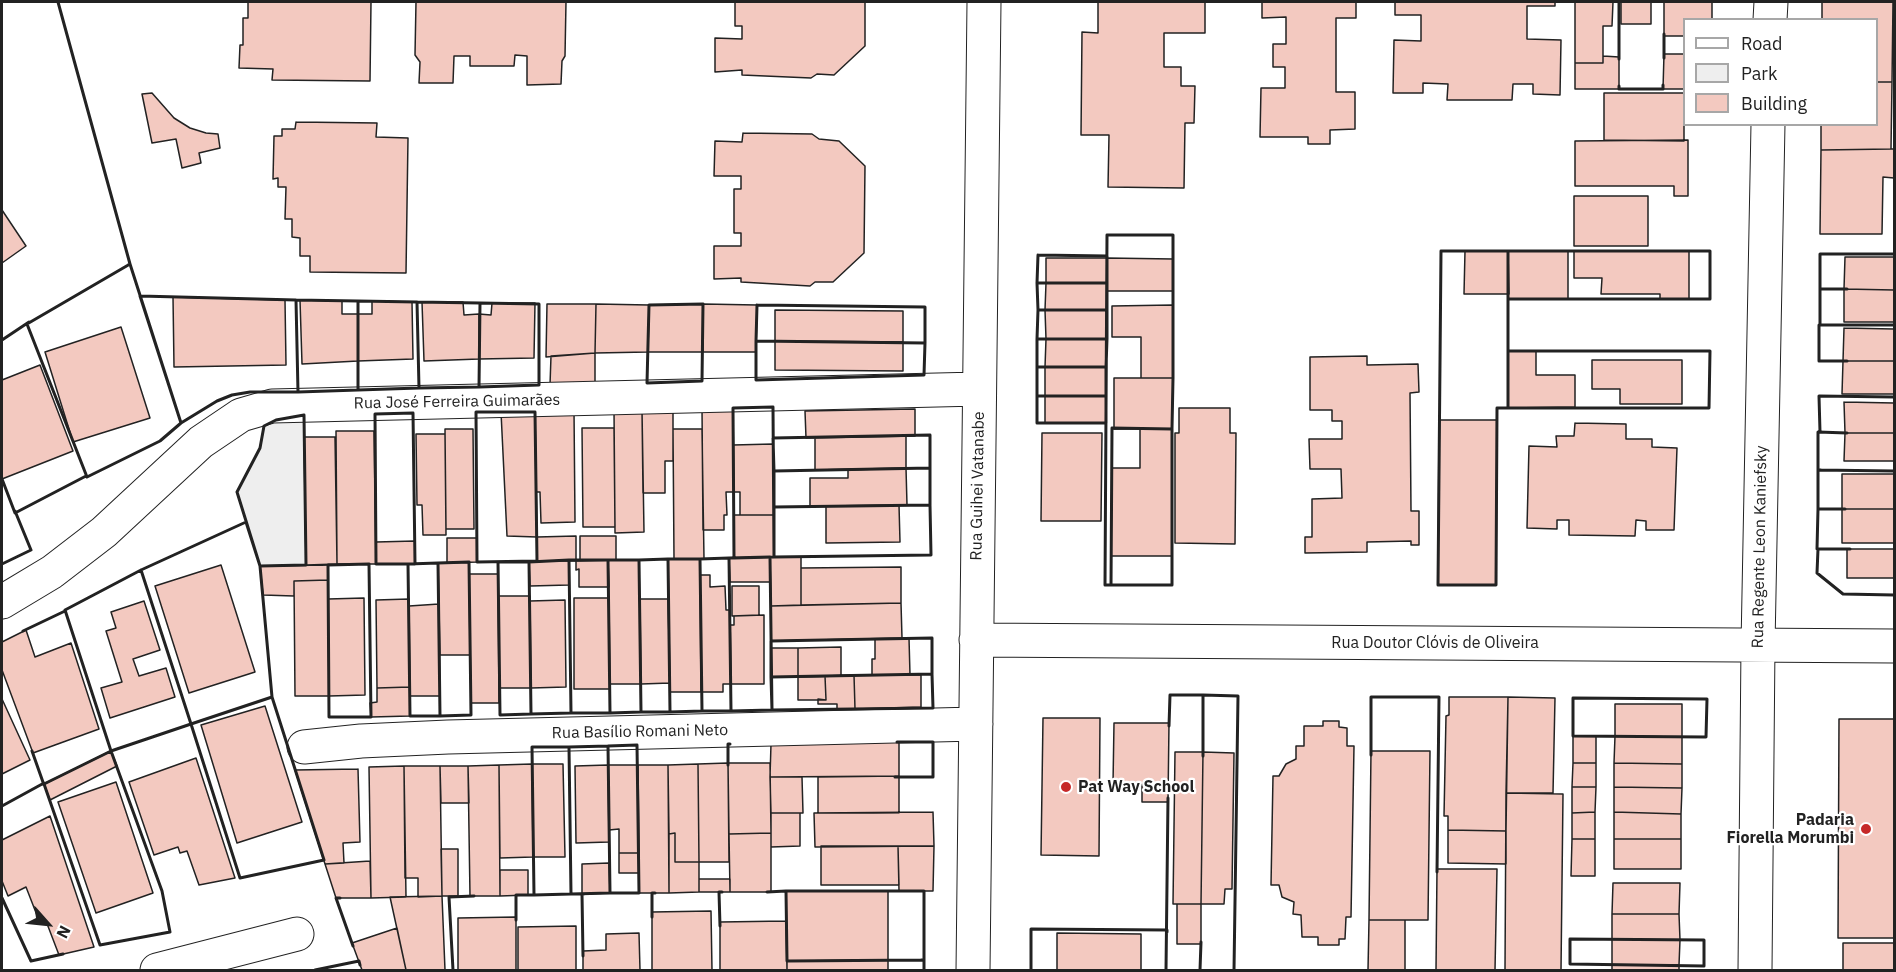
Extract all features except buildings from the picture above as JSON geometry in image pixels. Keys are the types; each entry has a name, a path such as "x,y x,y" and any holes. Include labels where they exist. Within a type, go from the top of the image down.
{"street":[{"name":"Rua Guihei Vatanabe","path":"973,970 984,2"},
{"path":"1770,18 1771,2"},
{"name":"Rua Regente Leon Kaniefsky","path":"1755,970 1758,645 1768,126"},
{"name":"Rua José Ferreira Guimarães","path":"2,602 52,572 104,532 201,442 240,415 272,406 979,389"},
{"name":"Rua Doutor Clóvis de Oliveira","path":"976,640 1894,646"},
{"name":"Rua Basílio Romani Neto","path":"304,747 361,741 448,737 975,724"},
{"path":"157,970 297,934"}],"green space":[{"path":"304,415 306,565 260,566 237,492 260,448 264,426 276,420"}],"wall":[{"path":"58,2 130,264 128,265"},
{"path":"1619,2 1619,59"},
{"path":"1664,34 1664,58"},
{"path":"1619,86 1619,89 1663,89 1663,85"},
{"path":"1107,235 1173,235 1172,429 1112,428 1111,585 1105,585 1107,235"},
{"path":"1441,251 1508,251 1508,408 1497,408 1496,585 1438,585 1441,251"},
{"path":"1508,251 1710,251 1710,299 1508,299 1508,251"},
{"path":"1823,289 1820,289 1820,254 1894,254"},
{"path":"1038,255 1107,256 1107,283 1037,283 1038,255"},
{"path":"130,264 181,423 160,441 87,477 27,324 130,264"},
{"path":"1037,283 1107,283 1107,310 1038,310 1037,283"},
{"path":"1820,325 1820,289 1847,289"},
{"path":"140,296 296,300 298,392 250,392 232,395 217,401 181,423 140,296"},
{"path":"296,300 358,301 358,390 298,392 296,300"},
{"path":"358,301 417,302 419,388 358,390 358,301"},
{"path":"417,302 480,303 479,387 419,388 417,302"},
{"path":"480,303 539,304 539,385 479,387 480,303"},
{"path":"703,304 702,381 647,383 649,305 703,304"},
{"path":"757,305 925,307 925,343 756,341 757,305"},
{"path":"1038,310 1107,310 1107,339 1037,339 1038,310"},
{"path":"2,340 29,322"},
{"path":"1847,361 1819,361 1819,325 1894,325"},
{"path":"1037,339 1107,339 1106,367 1037,367 1037,339"},
{"path":"756,341 925,343 924,375 756,380 756,341"},
{"path":"1508,351 1710,351 1709,408 1508,408 1508,351"},
{"path":"1037,367 1106,367 1106,396 1037,396 1037,367"},
{"path":"1037,396 1106,396 1106,423 1037,423 1037,396"},
{"path":"1820,432 1819,396 1894,397"},
{"path":"773,407 774,557 734,558 733,408 773,407"},
{"path":"476,412 535,412 537,561 477,562 476,412"},
{"path":"413,413 415,564 376,564 375,414 413,413"},
{"path":"304,415 306,565 260,566 237,492 260,448 264,426 276,420 304,415"},
{"path":"1112,428 1172,429 1172,585 1111,585 1112,428"},
{"path":"1821,470 1818,470 1818,432 1847,433"},
{"path":"930,435 930,468 774,471 773,438 930,435"},
{"path":"930,468 930,505 774,507 774,471 930,468"},
{"path":"1820,509 1818,509 1818,470 1894,471"},
{"path":"2,479 15,513 86,476"},
{"path":"930,505 931,555 774,557 774,507 930,505"},
{"path":"1845,509 1818,509 1817,549 1850,549"},
{"path":"2,564 31,550 15,511"},
{"path":"246,522 260,566 272,697 191,724 141,570 246,522"},
{"path":"1818,549 1817,573 1843,594 1894,595"},
{"path":"770,557 772,710 731,711 729,558 770,557"},
{"path":"729,558 731,711 702,711 700,559 729,558"},
{"path":"668,559 700,559 702,711 670,712 668,559"},
{"path":"668,559 670,712 641,712 639,560 668,559"},
{"path":"569,560 571,713 531,714 529,562 569,560"},
{"path":"569,560 608,560 610,713 571,713 569,560"},
{"path":"608,560 639,560 641,712 610,713 608,560"},
{"path":"469,562 471,715 440,716 438,563 469,562"},
{"path":"498,562 529,562 531,714 500,715 498,562"},
{"path":"438,563 440,716 410,716 408,564 438,563"},
{"path":"369,564 371,717 329,717 328,565 369,564"},
{"path":"141,570 191,724 111,751 65,610 141,570"},
{"path":"23,631 65,611"},
{"path":"932,638 932,674 771,677 771,641 932,638"},
{"path":"932,674 933,708 772,710 771,677 932,674"},
{"path":"1169,726 1170,695 1203,695 1203,698"},
{"path":"1203,756 1203,695 1238,696 1234,970"},
{"path":"272,697 324,860 240,878 191,724 272,697"},
{"path":"1371,755 1371,697 1439,697 1437,872"},
{"path":"1573,698 1707,699 1706,737 1573,736 1573,698"},
{"path":"895,777 933,777 933,742 897,742"},
{"path":"728,765 728,744 730,744"},
{"path":"637,745 639,893 610,893 608,746 637,745"},
{"path":"608,746 610,893 571,894 569,747 608,746"},
{"path":"532,747 569,747 571,894 534,895 532,747"},
{"path":"32,751 44,785"},
{"path":"111,751 162,891 170,932 100,945 44,784 111,751"},
{"path":"2,806 44,783"},
{"path":"1166,970 1168,798"},
{"path":"786,891 924,891 924,960 787,961 786,891"},
{"path":"767,892 786,891 786,893"},
{"path":"720,926 719,892 722,892"},
{"path":"652,917 652,893 655,893"},
{"path":"583,956 582,894 584,894"},
{"path":"516,920 516,895 536,895"},
{"path":"453,970 449,897 474,896"},
{"path":"2,898 31,961 63,954"},
{"path":"340,898 336,898 353,946"},
{"path":"1031,970 1031,929 1167,930 1167,932"},
{"path":"1570,939 1704,940 1704,966 1570,964 1570,939"},
{"path":"1200,970 1201,942"},
{"path":"921,960 924,960 924,970"},
{"path":"315,970 359,961 360,965"}],"place":[{"name":"Pat Way School","path":"1066,787"},
{"name":"Padaria Fiorella Morumbi","path":"1866,829"}]}
